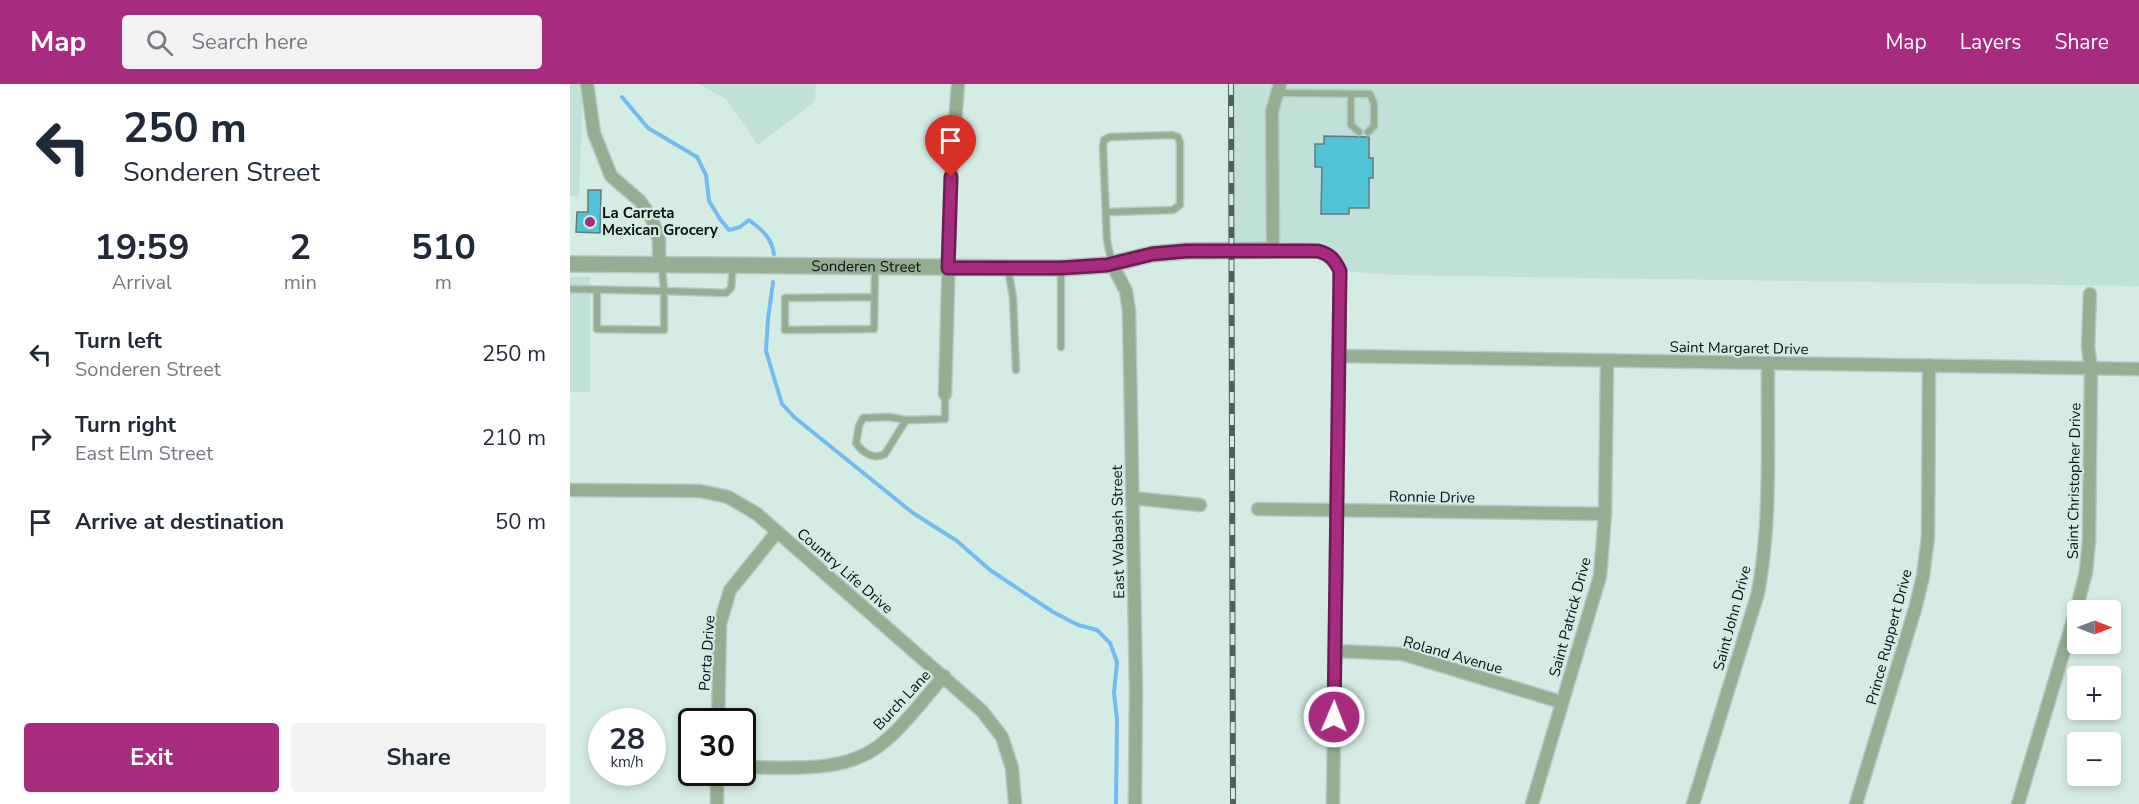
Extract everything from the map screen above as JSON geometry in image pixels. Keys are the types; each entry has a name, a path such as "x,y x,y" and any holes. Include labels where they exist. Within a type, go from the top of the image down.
{"street":[{"path":"587,84 594,133 611,176 640,201 652,219 659,240 661,265"},
{"path":"945,394 948,268 958,84"},
{"path":"1273,250 1272,111 1280,89"},
{"name":"Sonderen Street","path":"570,264 1061,268 1112,264 1152,254 1186,251 1318,251 1327,253 1336,262 1340,271 1338,356"},
{"name":"East Wabash Street","path":"1112,264 1126,291 1129,311 1136,804"},
{"name":"Saint Christopher Drive","path":"2018,804 2078,607 2086,572 2089,540 2090,294"},
{"path":"1333,804 1338,356"},
{"name":"Saint Margaret Drive","path":"1338,356 2139,369"},
{"name":"Saint Patrick Drive","path":"1532,804 1599,576 1605,514 1607,361"},
{"name":"Saint John Drive","path":"1693,804 1758,593 1766,534 1768,363"},
{"name":"Prince Ruppert Drive","path":"1856,804 1923,576 1928,537 1929,365"},
{"name":"Country Life Drive","path":"570,490 700,491 728,497 757,514 982,711 1002,737 1012,768 1015,804"},
{"path":"1132,498 1200,505"},
{"name":"Ronnie Drive","path":"1258,509 1605,514"},
{"name":"Porta Drive","path":"718,708 720,624 730,590 777,532"},
{"name":"Roland Avenue","path":"1334,651 1403,654 1561,702"},
{"name":"Burch Lane","path":"756,766 820,767 861,756 885,742 944,676"},
{"path":"717,786 717,804"}],"lane":[{"path":"1280,89 1370,94 1374,103 1374,126 1368,132"},
{"path":"1351,94 1351,125 1359,132"},
{"path":"1107,212 1178,208 1180,205 1180,143 1178,137 1172,135 1110,137 1104,140 1107,241 1112,264"},
{"path":"597,290 597,329 664,330 661,265"},
{"path":"570,289 726,293 730,288 733,266"},
{"path":"874,297 785,298 785,330 874,328 875,267"},
{"path":"1008,268 1013,308 1016,370"},
{"path":"1061,268 1061,347"},
{"path":"906,420 885,454 879,457 866,454 856,443 863,418 945,419 945,394"}],"shaded area":[{"path":"570,84 583,84 579,196 570,196"},
{"path":"699,84 816,84 815,101 758,145 726,99"},
{"path":"1231,84 2139,84 2139,286 1395,275 1340,271 1327,253 1231,250"},
{"path":"570,277 590,277 590,392 570,392"}],"building":[{"path":"1324,136 1369,137 1369,158 1373,158 1373,178 1369,178 1369,208 1349,208 1349,214 1321,214 1322,167 1315,167 1315,144 1324,144"},
{"path":"588,190 601,190 600,233 576,232 577,212 588,212"}],"waterway":[{"path":"622,97 648,128 697,157 706,175 709,201 729,230 740,227 749,220 762,230 774,254"},
{"path":"773,282 766,351 782,404 794,417 913,513 957,541 990,570 1053,612 1078,625 1097,630 1110,643 1117,662 1114,693 1117,720 1116,804"}],"railway":[{"path":"1231,84 1233,804"}],"place":[{"name":"La Carreta Mexican Grocery","path":"590,222"}],"route":[{"path":"951,177 948,268 1061,268 1107,265 1152,254 1186,251 1318,251 1327,253 1336,262 1340,271 1334,717"}]}
